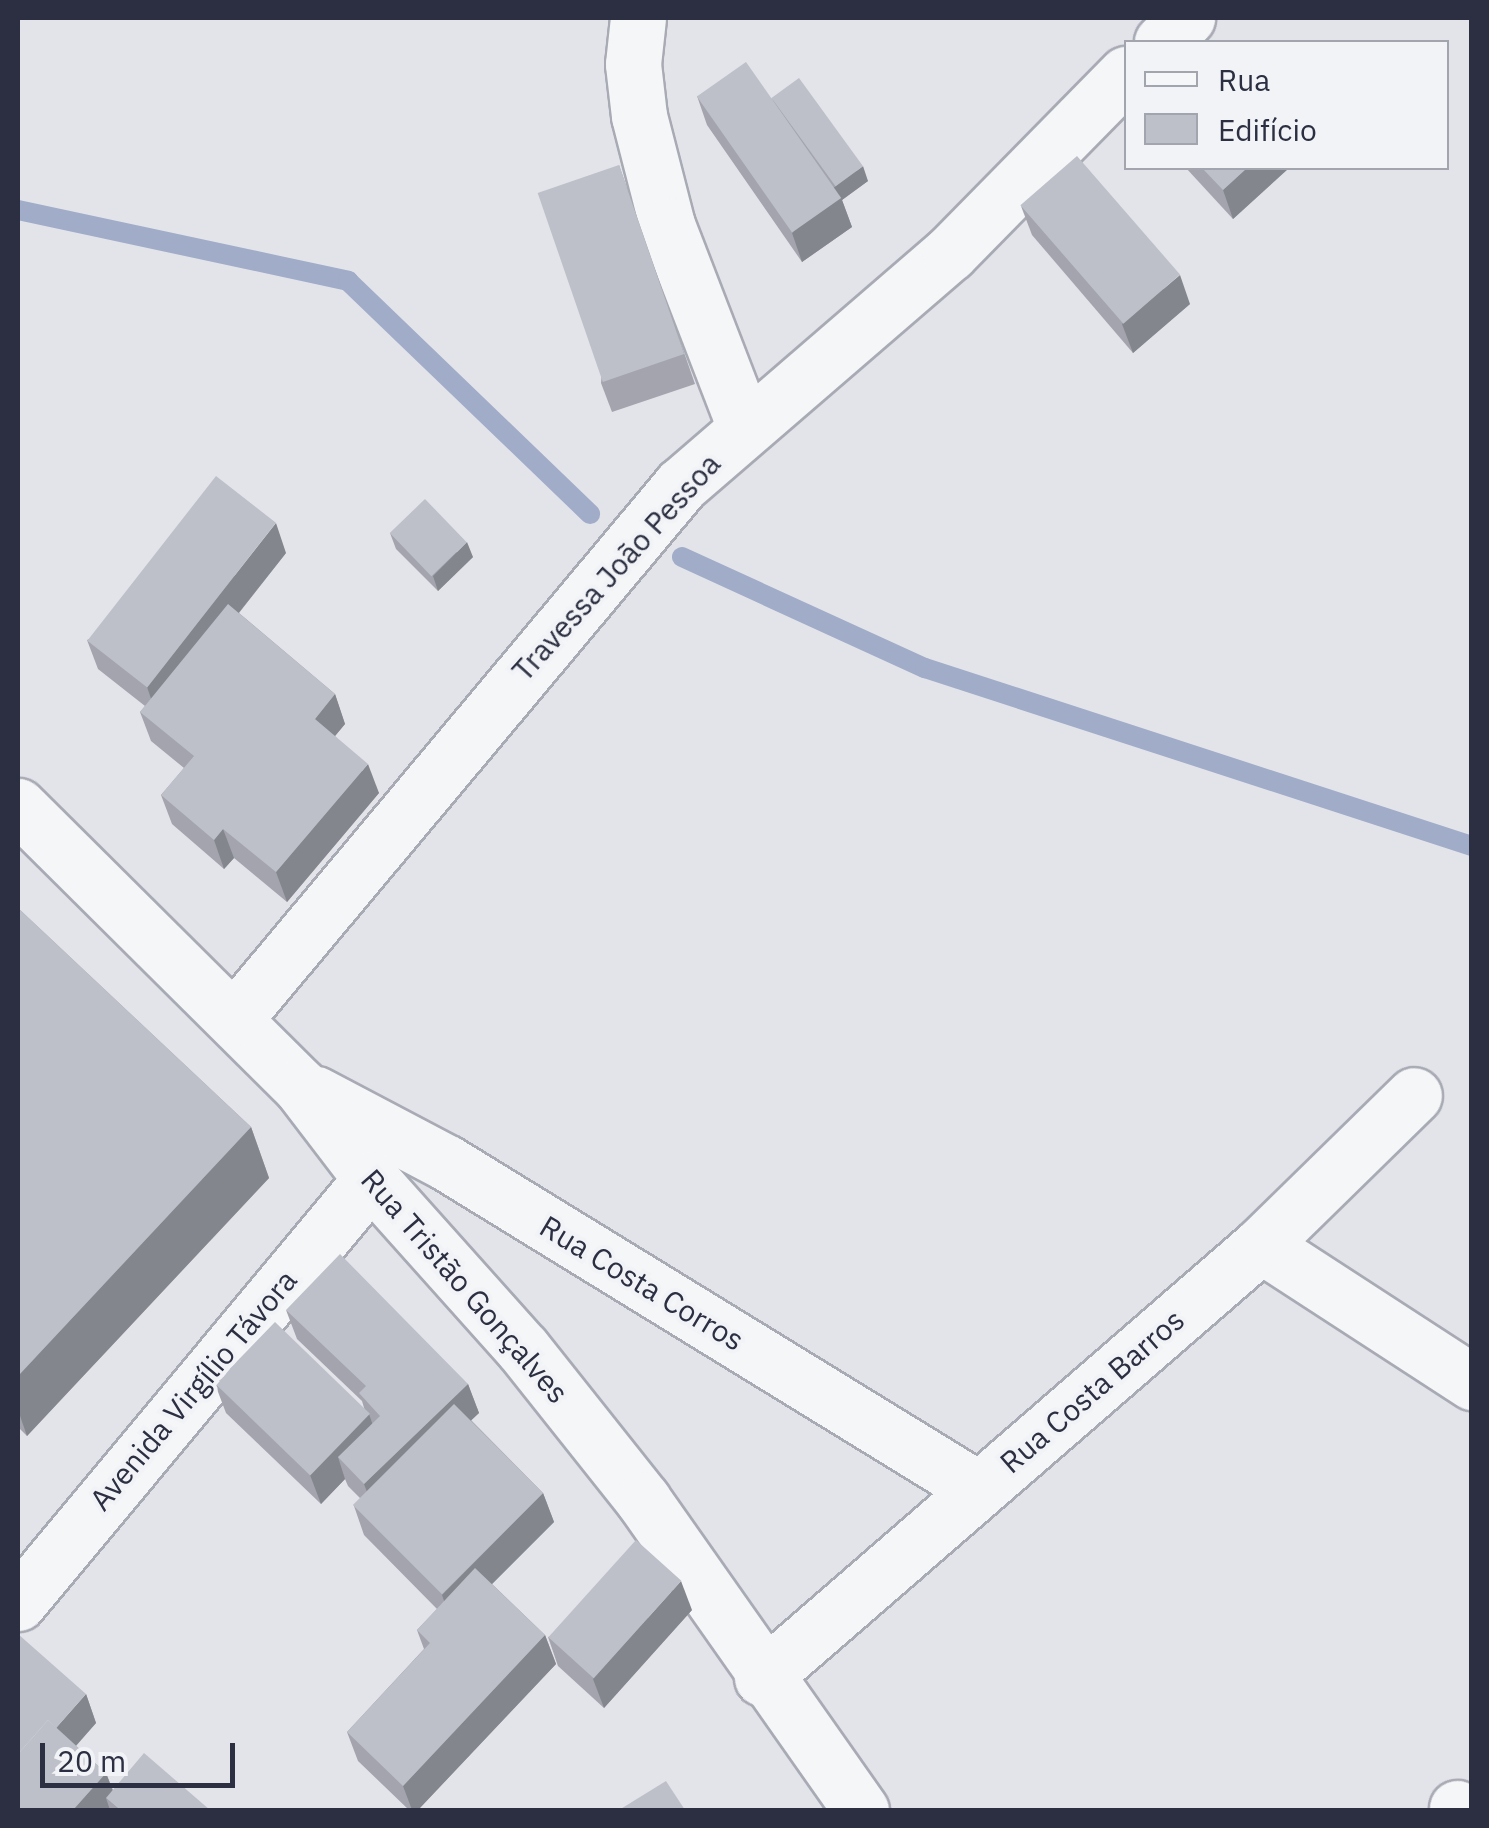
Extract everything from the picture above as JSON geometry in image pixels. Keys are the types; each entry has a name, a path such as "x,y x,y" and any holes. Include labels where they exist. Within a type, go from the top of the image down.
{"street":[{"path":"638,18 633,64 653,171 745,427"},
{"path":"1164,40 1187,18"},
{"name":"Travessa João Pessoa","path":"236,1018 681,484 950,252 1124,76"},
{"name":"Rua Tristão Gonçalves","path":"18,806 236,1018 300,1086 371,1178 524,1350 642,1500 762,1678 861,1810"},
{"name":"Rua Costa Corros","path":"300,1086 446,1163 978,1489"},
{"name":"Rua Costa Barros","path":"762,1678 1261,1245 1414,1095"},
{"name":"Avenida Virgílio Távora","path":"18,1603 371,1178"},
{"path":"1261,1245 1472,1382"}],"building":[{"path":"746,62 841,198 792,232 697,96"},
{"path":"799,78 863,166 836,186 771,98"},
{"path":"1077,156 1180,274 1123,324 1020,205"},
{"path":"619,165 684,354 603,382 538,193"},
{"path":"1204,170 1245,170 1223,190"},
{"path":"216,476 276,523 147,687 87,641"},
{"path":"425,499 467,542 431,576 390,533"},
{"path":"228,604 335,694 315,719 368,764 276,872 223,829 214,840 161,795 194,756 140,712"},
{"path":"18,908 251,1127 18,1376"},
{"path":"340,1254 468,1384 364,1484 338,1457 380,1416 359,1393 366,1386 286,1310"},
{"path":"275,1322 370,1414 310,1476 215,1384"},
{"path":"454,1404 543,1493 442,1594 353,1505"},
{"path":"636,1540 681,1581 594,1678 548,1637"},
{"path":"475,1568 545,1635 403,1786 347,1732 430,1643 417,1630"},
{"path":"18,1634 86,1694 56,1728 48,1720 18,1754"},
{"path":"48,1720 106,1773 73,1810 18,1810 18,1754"},
{"path":"144,1753 210,1810 120,1810 106,1798"},
{"path":"666,1781 685,1810 619,1810"}],"waterway":[{"path":"18,210 348,281 590,514"},
{"path":"682,557 925,668 1472,846"}]}
